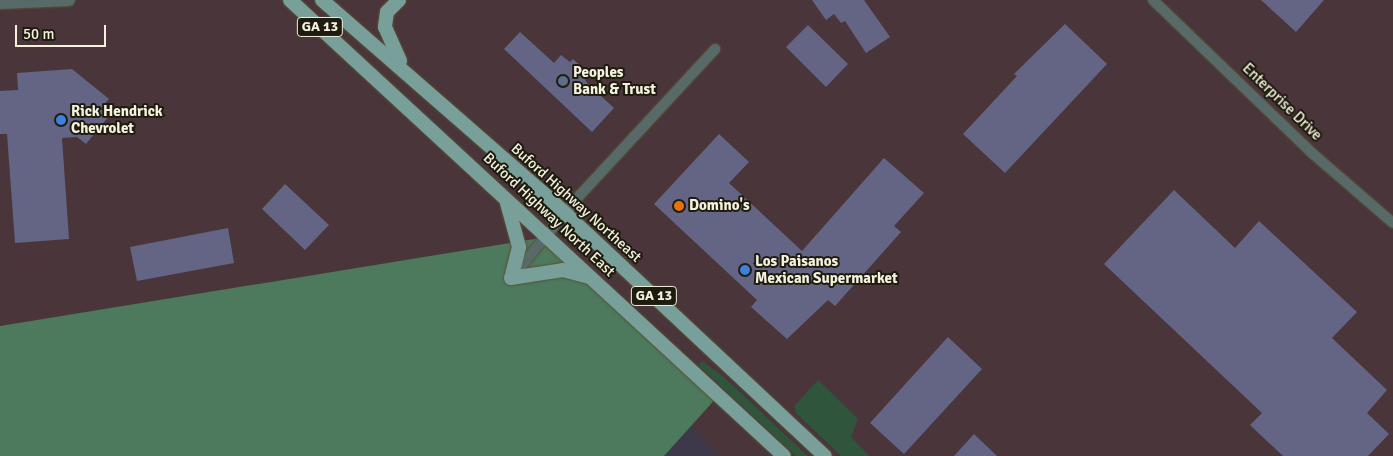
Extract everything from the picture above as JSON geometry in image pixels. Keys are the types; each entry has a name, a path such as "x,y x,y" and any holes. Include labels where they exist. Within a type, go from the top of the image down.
{"main road":[{"name":"Buford Highway North East","path":"290,0 547,235 784,456"},
{"name":"Buford Highway Northeast","path":"322,0 416,81 564,214 825,456"},
{"path":"399,0 387,12 385,27 392,51 416,81"},
{"path":"504,197 516,222 519,247 512,278 563,270 593,278"}],"street":[{"path":"0,3 69,0"},
{"name":"Enterprise Drive","path":"1153,0 1312,152 1393,222"},
{"path":"512,278 564,214 715,49"}],"shaded area":[{"path":"0,0 1393,0 1393,456 721,456 691,426 720,395 92,312 0,326"},
{"path":"691,426 721,456 664,456"}],"green space":[{"path":"553,236 720,394 664,456 0,456 0,326"},
{"path":"702,361 724,377 808,456 796,456 698,365"},
{"path":"818,380 858,419 851,437 869,456 841,456 796,413 795,405"}],"building":[{"path":"812,0 864,0 890,37 866,53 845,21 841,23 834,14 826,20"},
{"path":"1261,0 1324,0 1296,32"},
{"path":"1065,24 1107,64 1005,173 963,134 1017,76 1014,74"},
{"path":"808,25 848,64 826,87 786,47"},
{"name":"Peoples Bank & Trust","path":"520,32 554,63 561,55 570,62 573,59 586,71 582,75 588,84 614,108 592,132 504,49"},
{"path":"72,69 109,99 100,109 109,116 86,144 77,137 62,138 69,239 15,243 7,134 0,134 0,91 18,90 17,73"},
{"path":"719,134 749,162 729,183 802,251 884,158 924,193 894,226 901,232 835,306 828,300 787,339 751,307 757,300 654,204"},
{"path":"285,184 329,225 305,250 262,209"},
{"path":"1174,190 1235,248 1259,221 1357,312 1332,338 1387,390 1367,413 1389,434 1368,456 1283,456 1250,425 1262,413 1104,264"},
{"path":"228,228 234,263 137,281 130,247"},
{"path":"948,337 982,369 904,454 870,423"},
{"path":"974,434 997,456 954,456"}],"place":[{"name":"Peoples Bank & Trust","path":"563,81"},
{"name":"Rick Hendrick Chevrolet","path":"61,120"},
{"name":"Domino's","path":"679,206"},
{"name":"Los Paisanos Mexican Supermarket","path":"745,270"}]}
